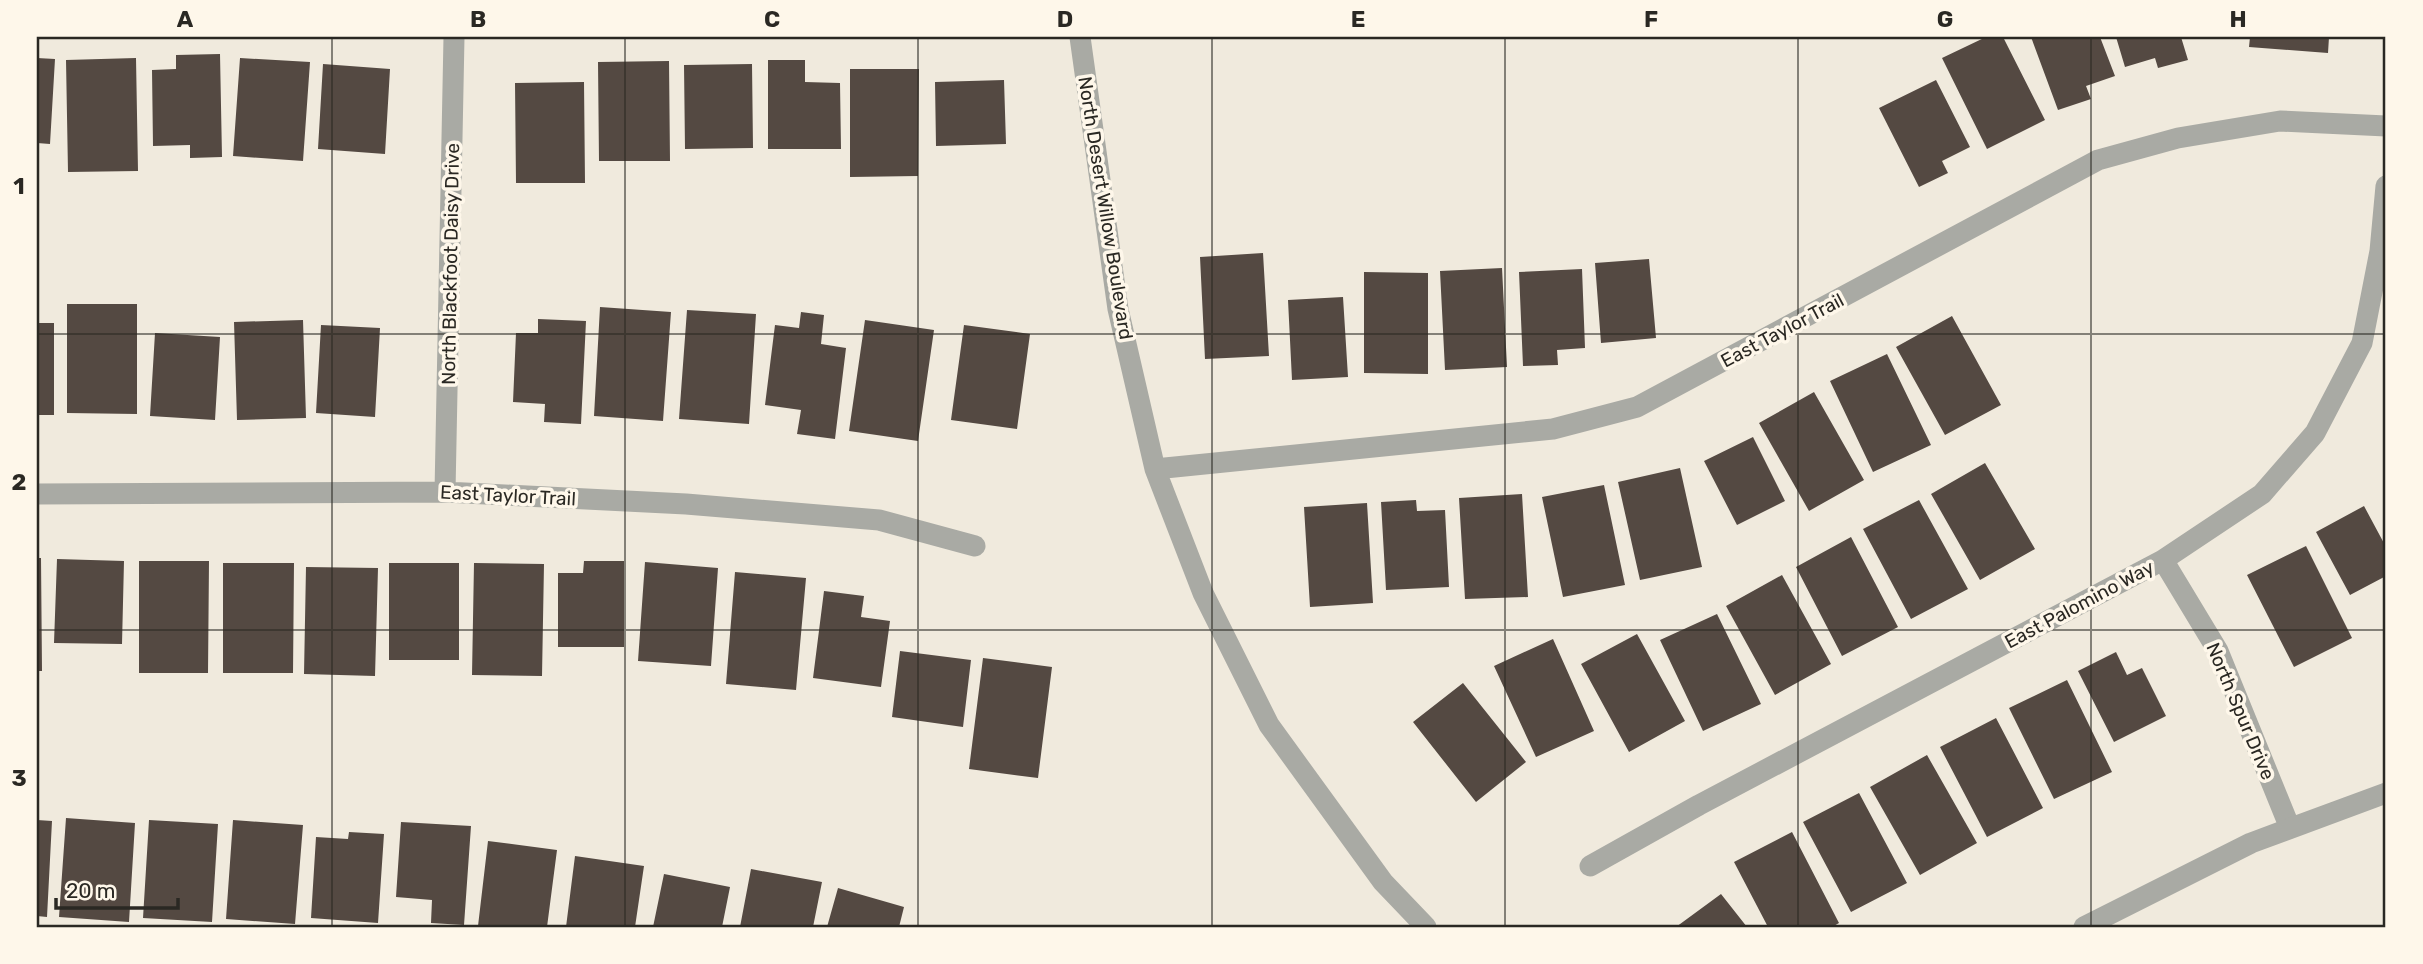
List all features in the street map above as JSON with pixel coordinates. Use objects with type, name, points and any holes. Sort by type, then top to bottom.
[{"type":"street","name":"North Blackfoot Daisy Drive","points":[[445,492],[454,37]]},
{"type":"street","name":"North Desert Willow Boulevard","points":[[1080,37],[1118,309],[1155,469],[1203,593],[1269,725],[1383,882],[1426,927]]},
{"type":"street","name":"East Taylor Trail","points":[[1155,469],[1553,429],[1637,407],[2098,160],[2178,138],[2280,121],[2386,126]]},
{"type":"street","name":"East Palomino Way","points":[[1590,866],[1699,805],[2163,560],[2262,494],[2315,433],[2362,343],[2380,251],[2386,186]]},
{"type":"street","name":"East Taylor Trail","points":[[37,494],[445,492],[686,504],[879,520],[975,546]]},
{"type":"street","name":"North Spur Drive","points":[[2163,560],[2218,651],[2290,828]]},
{"type":"street","points":[[2084,927],[2251,843],[2386,793]]},
{"type":"building","points":[[1986,37],[2003,37],[2045,120],[1987,149],[1942,58]]},
{"type":"building","points":[[2031,37],[2100,37],[2115,76],[2086,86],[2091,99],[2058,110]]},
{"type":"building","points":[[2116,37],[2181,37],[2188,60],[2158,68],[2155,58],[2125,67]]},
{"type":"building","points":[[2250,37],[2329,37],[2328,53],[2249,47]]},
{"type":"building","points":[[220,54],[222,157],[190,158],[190,145],[153,146],[152,70],[176,69],[176,55]]},
{"type":"building","points":[[37,58],[55,59],[50,144],[37,143]]},
{"type":"building","points":[[136,58],[138,171],[68,172],[66,60]]},
{"type":"building","points":[[240,58],[310,62],[303,161],[233,156]]},
{"type":"building","points":[[768,60],[805,60],[805,82],[840,83],[841,149],[768,149]]},
{"type":"building","points":[[669,61],[670,161],[599,161],[598,62]]},
{"type":"building","points":[[323,64],[390,69],[385,154],[318,149]]},
{"type":"building","points":[[752,64],[753,148],[685,149],[684,65]]},
{"type":"building","points":[[850,69],[919,69],[918,176],[850,177]]},
{"type":"building","points":[[1004,80],[1006,144],[936,146],[935,82]]},
{"type":"building","points":[[1936,80],[1970,147],[1942,161],[1948,173],[1919,187],[1879,108]]},
{"type":"building","points":[[584,82],[585,183],[516,183],[515,83]]},
{"type":"building","points":[[1263,253],[1269,356],[1205,359],[1200,257]]},
{"type":"building","points":[[1649,259],[1656,338],[1601,343],[1595,263]]},
{"type":"building","points":[[1502,268],[1507,367],[1445,370],[1440,271]]},
{"type":"building","points":[[1582,269],[1585,348],[1557,350],[1558,365],[1523,366],[1519,272]]},
{"type":"building","points":[[1364,272],[1428,273],[1428,374],[1364,373]]},
{"type":"building","points":[[1343,297],[1348,377],[1292,380],[1288,300]]},
{"type":"building","points":[[67,304],[137,304],[137,414],[67,413]]},
{"type":"building","points":[[600,307],[671,312],[663,421],[594,416]]},
{"type":"building","points":[[687,310],[756,314],[749,424],[679,419]]},
{"type":"building","points":[[801,312],[824,315],[821,344],[846,348],[835,439],[797,434],[801,410],[765,405],[775,325],[799,328]]},
{"type":"building","points":[[1952,316],[2001,405],[1945,435],[1896,347]]},
{"type":"building","points":[[538,319],[586,321],[581,424],[544,422],[545,404],[513,402],[516,333],[538,333]]},
{"type":"building","points":[[303,320],[306,418],[237,420],[234,322]]},
{"type":"building","points":[[865,320],[934,330],[918,441],[849,431]]},
{"type":"building","points":[[37,323],[54,323],[54,415],[37,415]]},
{"type":"building","points":[[321,325],[380,328],[375,417],[316,413]]},
{"type":"building","points":[[964,325],[1030,334],[1017,429],[951,420]]},
{"type":"building","points":[[155,333],[220,337],[215,420],[150,416]]},
{"type":"building","points":[[1887,354],[1931,445],[1873,472],[1830,381]]},
{"type":"building","points":[[1814,392],[1864,480],[1809,511],[1759,423]]},
{"type":"building","points":[[1753,437],[1785,501],[1737,525],[1704,461]]},
{"type":"building","points":[[1985,463],[2035,549],[1980,580],[1931,494]]},
{"type":"building","points":[[1680,468],[1702,567],[1640,580],[1618,482]]},
{"type":"building","points":[[1604,485],[1625,585],[1563,597],[1542,497]]},
{"type":"building","points":[[1522,494],[1528,597],[1465,599],[1459,498]]},
{"type":"building","points":[[1416,500],[1417,511],[1445,510],[1449,587],[1386,590],[1381,502]]},
{"type":"building","points":[[1919,500],[1968,589],[1911,619],[1863,529]]},
{"type":"building","points":[[1367,503],[1373,603],[1310,607],[1304,507]]},
{"type":"building","points":[[2364,506],[2386,547],[2386,576],[2350,595],[2316,532]]},
{"type":"building","points":[[1851,537],[1898,627],[1842,656],[1796,567]]},
{"type":"building","points":[[2306,546],[2352,638],[2294,667],[2247,575]]},
{"type":"building","points":[[37,558],[41,558],[42,671],[37,671]]},
{"type":"building","points":[[57,559],[124,561],[122,644],[54,643]]},
{"type":"building","points":[[139,561],[209,561],[208,673],[139,673]]},
{"type":"building","points":[[584,561],[624,561],[624,647],[558,647],[558,573],[583,573]]},
{"type":"building","points":[[645,562],[718,568],[711,666],[638,661]]},
{"type":"building","points":[[223,563],[294,563],[293,673],[223,673]]},
{"type":"building","points":[[389,563],[459,563],[459,660],[389,660]]},
{"type":"building","points":[[474,563],[544,564],[542,676],[472,675]]},
{"type":"building","points":[[306,567],[378,568],[375,676],[304,674]]},
{"type":"building","points":[[735,572],[806,578],[796,690],[726,684]]},
{"type":"building","points":[[1782,575],[1831,664],[1775,695],[1726,606]]},
{"type":"building","points":[[824,591],[864,596],[861,617],[890,621],[881,687],[813,678]]},
{"type":"building","points":[[1717,614],[1761,704],[1703,731],[1660,640]]},
{"type":"building","points":[[1637,634],[1685,721],[1629,752],[1581,664]]},
{"type":"building","points":[[1553,639],[1594,731],[1536,757],[1494,666]]},
{"type":"building","points":[[900,651],[971,660],[963,727],[892,717]]},
{"type":"building","points":[[2116,652],[2127,675],[2142,668],[2166,716],[2114,742],[2078,671]]},
{"type":"building","points":[[983,658],[1052,667],[1038,778],[969,769]]},
{"type":"building","points":[[2067,680],[2112,772],[2054,799],[2009,708]]},
{"type":"building","points":[[1463,683],[1526,762],[1476,802],[1413,722]]},
{"type":"building","points":[[1996,718],[2043,808],[1987,837],[1940,747]]},
{"type":"building","points":[[1927,755],[1977,843],[1920,875],[1870,787]]},
{"type":"building","points":[[1859,793],[1907,883],[1851,912],[1803,822]]},
{"type":"building","points":[[66,818],[135,823],[129,922],[59,917]]},
{"type":"building","points":[[37,820],[52,821],[47,917],[37,916]]},
{"type":"building","points":[[149,820],[218,824],[212,922],[143,918]]},
{"type":"building","points":[[233,820],[303,825],[295,924],[226,919]]},
{"type":"building","points":[[401,822],[471,826],[464,925],[431,923],[432,900],[396,897]]},
{"type":"building","points":[[349,832],[384,834],[378,923],[311,918],[316,837],[348,839]]},
{"type":"building","points":[[1792,832],[1839,923],[1832,927],[1768,927],[1734,862]]},
{"type":"building","points":[[488,841],[557,850],[547,927],[478,926]]},
{"type":"building","points":[[575,856],[644,866],[635,927],[566,927]]},
{"type":"building","points":[[751,869],[822,882],[813,927],[740,927]]},
{"type":"building","points":[[664,874],[730,887],[722,927],[653,927]]},
{"type":"building","points":[[838,888],[904,907],[899,927],[827,927]]},
{"type":"building","points":[[1721,894],[1747,927],[1676,927]]}]
